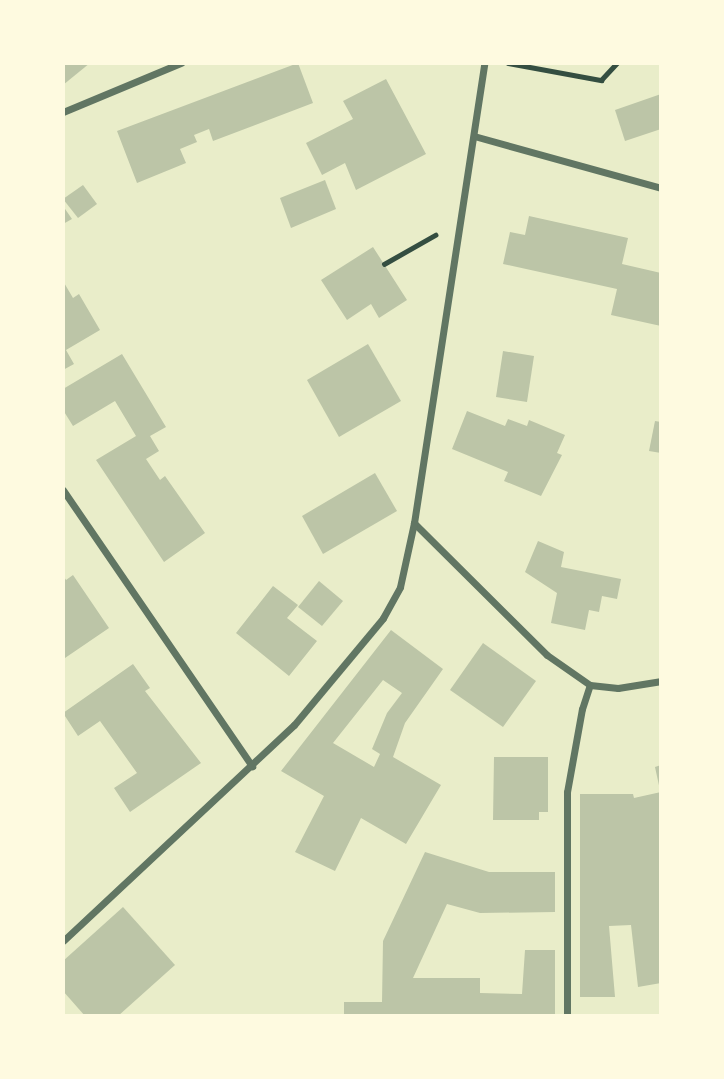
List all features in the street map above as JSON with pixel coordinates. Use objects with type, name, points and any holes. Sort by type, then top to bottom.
[{"type":"street","points":[[63,112],[181,63]]},
{"type":"street","points":[[63,941],[252,766],[309,709],[383,618],[406,572],[484,63]]},
{"type":"street","points":[[474,136],[661,188]]},
{"type":"street","points":[[63,490],[252,766]]},
{"type":"street","points":[[414,523],[547,655],[590,685],[618,688],[661,681]]},
{"type":"street","points":[[567,1016],[567,792],[575,736],[590,685]]},
{"type":"path","points":[[509,63],[601,80],[617,63]]},
{"type":"path","points":[[384,264],[461,221]]},
{"type":"building","points":[[63,63],[90,63],[63,85]]},
{"type":"building","points":[[298,63],[313,103],[213,141],[209,129],[194,135],[197,142],[180,149],[186,163],[137,183],[117,131]]},
{"type":"building","points":[[386,79],[426,154],[356,190],[345,163],[322,175],[306,143],[353,119],[343,101]]},
{"type":"building","points":[[661,94],[661,129],[625,141],[615,110]]},
{"type":"building","points":[[325,180],[336,209],[291,228],[280,198]]},
{"type":"building","points":[[83,185],[97,204],[78,218],[63,199]]},
{"type":"building","points":[[63,206],[72,219],[63,224]]},
{"type":"building","points":[[529,216],[628,238],[622,264],[661,273],[661,326],[611,315],[617,289],[503,264],[510,232],[525,235]]},
{"type":"building","points":[[373,247],[407,300],[379,318],[371,304],[347,320],[321,280]]},
{"type":"building","points":[[63,281],[73,298],[79,294],[100,330],[66,350],[74,364],[63,370]]},
{"type":"building","points":[[368,344],[401,401],[339,437],[307,380]]},
{"type":"building","points":[[503,351],[534,356],[527,402],[496,397]]},
{"type":"building","points":[[122,354],[166,427],[150,436],[159,451],[146,459],[160,480],[165,476],[205,533],[164,562],[96,460],[136,436],[115,401],[73,426],[63,410],[63,389]]},
{"type":"building","points":[[467,411],[505,426],[508,419],[527,426],[529,420],[565,435],[557,453],[562,455],[541,496],[504,481],[508,472],[452,449]]},
{"type":"building","points":[[655,421],[661,422],[661,453],[649,451]]},
{"type":"building","points":[[375,473],[397,511],[323,554],[302,516]]},
{"type":"building","points":[[538,541],[564,552],[561,567],[621,579],[617,599],[602,596],[599,612],[589,610],[585,630],[551,623],[557,593],[525,572]]},
{"type":"building","points":[[63,575],[66,580],[73,575],[109,628],[65,658]]},
{"type":"building","points":[[319,581],[343,601],[322,626],[298,607]]},
{"type":"building","points":[[273,586],[298,605],[287,618],[317,641],[289,676],[236,633]]},
{"type":"building","points":[[391,630],[443,669],[405,723],[393,757],[441,785],[406,844],[361,818],[335,871],[295,852],[324,796],[281,771]],"holes":[[[383,680],[402,693],[387,713],[372,749],[380,754],[374,767],[333,743]]]},
{"type":"building","points":[[483,643],[536,681],[503,727],[450,690]]},
{"type":"building","points":[[133,664],[150,688],[145,691],[201,763],[130,812],[114,788],[137,773],[100,721],[78,736],[63,713]]},
{"type":"building","points":[[494,757],[548,757],[548,812],[539,812],[539,820],[493,820]]},
{"type":"building","points":[[661,765],[661,790],[660,790],[655,767]]},
{"type":"building","points":[[661,792],[661,983],[638,987],[631,925],[609,926],[615,997],[580,997],[580,794],[633,794],[634,798]]},
{"type":"building","points":[[425,852],[489,872],[555,872],[555,912],[480,913],[447,904],[413,978],[480,978],[480,993],[522,994],[525,950],[555,950],[555,1016],[344,1016],[344,1002],[382,1002],[383,941]]},
{"type":"building","points":[[123,907],[175,965],[118,1016],[85,1016],[63,991],[63,961]]}]
